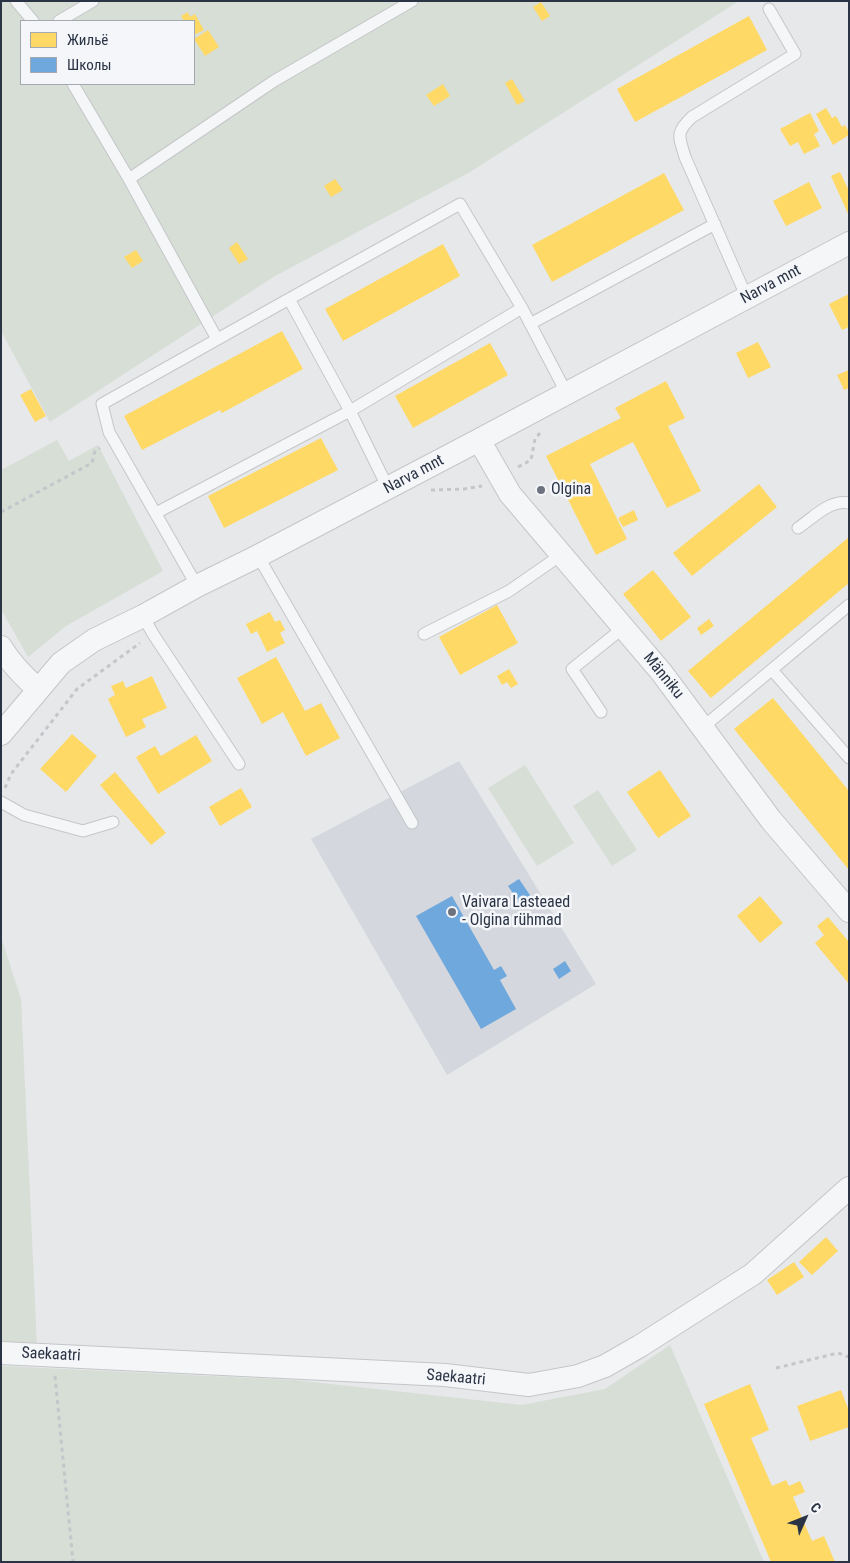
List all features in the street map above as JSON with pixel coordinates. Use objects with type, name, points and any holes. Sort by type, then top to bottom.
[{"type":"street","name":"Narva mnt","points":[[1,734],[61,663],[94,640],[148,625],[197,586],[480,440],[849,243]]},
{"type":"street","name":"Männiku","points":[[480,440],[510,494],[662,673],[771,820],[849,911]]},
{"type":"street","points":[[1,647],[13,664],[38,689]]},
{"type":"street","name":"Saekaatri","points":[[1,1353],[446,1376],[529,1385],[578,1376],[605,1366],[640,1346],[752,1274],[849,1188]]},
{"type":"lane","points":[[16,1],[32,20]]},
{"type":"lane","points":[[61,20],[93,1]]},
{"type":"lane","points":[[130,179],[274,81],[412,1]]},
{"type":"lane","points":[[747,298],[685,157],[679,136],[682,126],[692,117],[794,54],[770,9]]},
{"type":"lane","points":[[74,85],[130,179],[217,339]]},
{"type":"lane","points":[[197,586],[109,432],[102,404],[460,204],[522,308],[567,394]]},
{"type":"lane","points":[[530,324],[714,224]]},
{"type":"lane","points":[[289,298],[350,411],[388,488]]},
{"type":"lane","points":[[156,513],[350,411],[522,308]]},
{"type":"lane","points":[[798,528],[830,505],[842,502],[849,503]]},
{"type":"lane","points":[[424,634],[509,590],[561,555]]},
{"type":"lane","points":[[258,556],[412,823]]},
{"type":"lane","points":[[702,728],[849,605]]},
{"type":"lane","points":[[148,625],[239,764]]},
{"type":"lane","points":[[601,712],[572,669],[623,628]]},
{"type":"lane","points":[[772,670],[849,758]]},
{"type":"lane","points":[[1,802],[24,815],[83,831],[113,822]]},
{"type":"path","points":[[427,490],[464,489],[486,485],[531,460],[535,439],[543,429]]},
{"type":"path","points":[[1,512],[92,463],[95,451],[113,439]]},
{"type":"path","points":[[1,795],[11,774],[77,689],[148,625]]},
{"type":"path","points":[[776,1368],[838,1353],[849,1357]]},
{"type":"path","points":[[53,1355],[73,1562]]},
{"type":"shaded area","points":[[1,1],[739,1],[470,172],[275,276],[50,422],[1,331]]},
{"type":"shaded area","points":[[57,440],[69,461],[98,445],[163,571],[66,626],[28,657],[1,609],[1,470]]},
{"type":"shaded area","name":"Vaivara Lasteaed - Olgina rühmad","points":[[459,761],[596,984],[447,1075],[311,839]]},
{"type":"shaded area","points":[[525,765],[574,843],[537,866],[488,788]]},
{"type":"shaded area","points":[[598,790],[637,850],[612,866],[573,806]]},
{"type":"shaded area","points":[[1,937],[21,999],[37,1347],[1,1345]]},
{"type":"shaded area","points":[[670,1345],[764,1562],[1,1562],[1,1366],[294,1380],[522,1405],[605,1389]]},
{"type":"building: Жильё","points":[[541,2],[550,16],[542,21],[533,7]]},
{"type":"building: Жильё","points":[[188,12],[190,17],[195,14],[204,30],[195,34],[195,20],[183,20],[181,16]]},
{"type":"building: Жильё","points":[[749,16],[767,50],[635,122],[617,89]]},
{"type":"building: Жильё","points":[[208,30],[219,47],[205,56],[195,38]]},
{"type":"building: Жильё","points":[[512,79],[525,101],[517,105],[505,83]]},
{"type":"building: Жильё","points":[[443,84],[450,96],[434,106],[426,95]]},
{"type":"building: Жильё","points":[[826,108],[832,118],[836,116],[842,127],[845,125],[849,132],[849,135],[833,145],[816,114]]},
{"type":"building: Жильё","points":[[810,113],[819,131],[814,134],[820,146],[804,154],[798,142],[790,146],[780,129]]},
{"type":"building: Жильё","points":[[840,172],[849,191],[849,216],[831,176]]},
{"type":"building: Жильё","points":[[664,173],[684,210],[552,282],[532,245]]},
{"type":"building: Жильё","points":[[335,179],[343,190],[331,197],[324,186]]},
{"type":"building: Жильё","points":[[809,182],[822,208],[786,226],[773,201]]},
{"type":"building: Жильё","points":[[237,242],[248,259],[239,264],[229,248]]},
{"type":"building: Жильё","points":[[443,244],[460,276],[343,341],[325,309]]},
{"type":"building: Жильё","points":[[136,250],[143,261],[132,268],[124,257]]},
{"type":"building: Жильё","points":[[849,294],[849,327],[842,330],[829,304]]},
{"type":"building: Жильё","points":[[282,331],[303,369],[222,413],[220,410],[142,450],[124,416]]},
{"type":"building: Жильё","points":[[758,342],[771,367],[748,378],[736,353]]},
{"type":"building: Жильё","points":[[490,343],[508,375],[413,428],[395,396]]},
{"type":"building: Жильё","points":[[849,370],[849,388],[844,390],[837,375]]},
{"type":"building: Жильё","points":[[666,381],[685,418],[668,426],[701,491],[667,508],[633,442],[590,464],[627,539],[596,555],[546,456],[621,418],[615,408]]},
{"type":"building: Жильё","points":[[31,389],[46,416],[35,422],[20,395]]},
{"type":"building: Жильё","points":[[321,438],[338,470],[224,528],[208,496]]},
{"type":"building: Жильё","points":[[759,484],[777,507],[692,576],[673,553]]},
{"type":"building: Жильё","points":[[634,510],[638,520],[623,527],[618,518]]},
{"type":"building: Жильё","points":[[849,537],[849,583],[711,698],[688,671]]},
{"type":"building: Жильё","points":[[653,570],[691,617],[661,641],[623,594]]},
{"type":"building: Жильё","points":[[497,605],[518,643],[460,675],[439,637]]},
{"type":"building: Жильё","points":[[270,612],[275,622],[280,620],[285,630],[280,633],[285,643],[267,652],[257,631],[251,634],[246,624]]},
{"type":"building: Жильё","points":[[709,619],[714,626],[701,635],[697,628]]},
{"type":"building: Жильё","points":[[276,657],[305,711],[321,703],[340,738],[306,756],[283,712],[262,724],[237,678]]},
{"type":"building: Жильё","points":[[509,669],[518,684],[511,688],[507,682],[502,685],[497,676]]},
{"type":"building: Жильё","points":[[152,676],[167,708],[142,719],[146,727],[126,737],[108,699],[115,695],[111,686],[123,681],[126,688]]},
{"type":"building: Жильё","points":[[773,698],[849,791],[849,870],[734,729]]},
{"type":"building: Жильё","points":[[72,734],[97,756],[66,792],[40,769]]},
{"type":"building: Жильё","points":[[196,735],[212,761],[158,794],[136,757],[155,746],[161,756]]},
{"type":"building: Жильё","points":[[660,770],[691,816],[658,838],[627,792]]},
{"type":"building: Жильё","points":[[115,772],[166,833],[151,845],[100,785]]},
{"type":"building: Жильё","points":[[241,788],[252,807],[220,826],[209,807]]},
{"type":"building: Жильё","points":[[760,896],[783,923],[760,943],[737,916]]},
{"type":"building: Жильё","points":[[828,917],[849,942],[849,984],[815,943],[824,935],[817,926]]},
{"type":"building: Жильё","points":[[826,1237],[838,1251],[812,1275],[799,1262]]},
{"type":"building: Жильё","points":[[794,1262],[804,1277],[777,1295],[767,1280]]},
{"type":"building: Жильё","points":[[750,1384],[769,1430],[751,1438],[772,1486],[786,1480],[789,1486],[800,1481],[805,1492],[793,1497],[812,1541],[824,1536],[835,1562],[771,1562],[704,1404]]},
{"type":"building: Жильё","points":[[841,1390],[849,1411],[849,1427],[810,1441],[797,1406]]},
{"type":"building: Школы","points":[[519,879],[534,901],[523,908],[508,886]]},
{"type":"building: Школы","points":[[452,896],[494,970],[501,966],[507,976],[500,980],[516,1009],[481,1029],[416,916]]},
{"type":"building: Школы","points":[[565,961],[571,971],[559,979],[553,969]]},
{"type":"place","name":"Olgina","points":[[541,490]]},
{"type":"place","name":"Vaivara Lasteaed - Olgina rühmad","points":[[452,912]]}]
